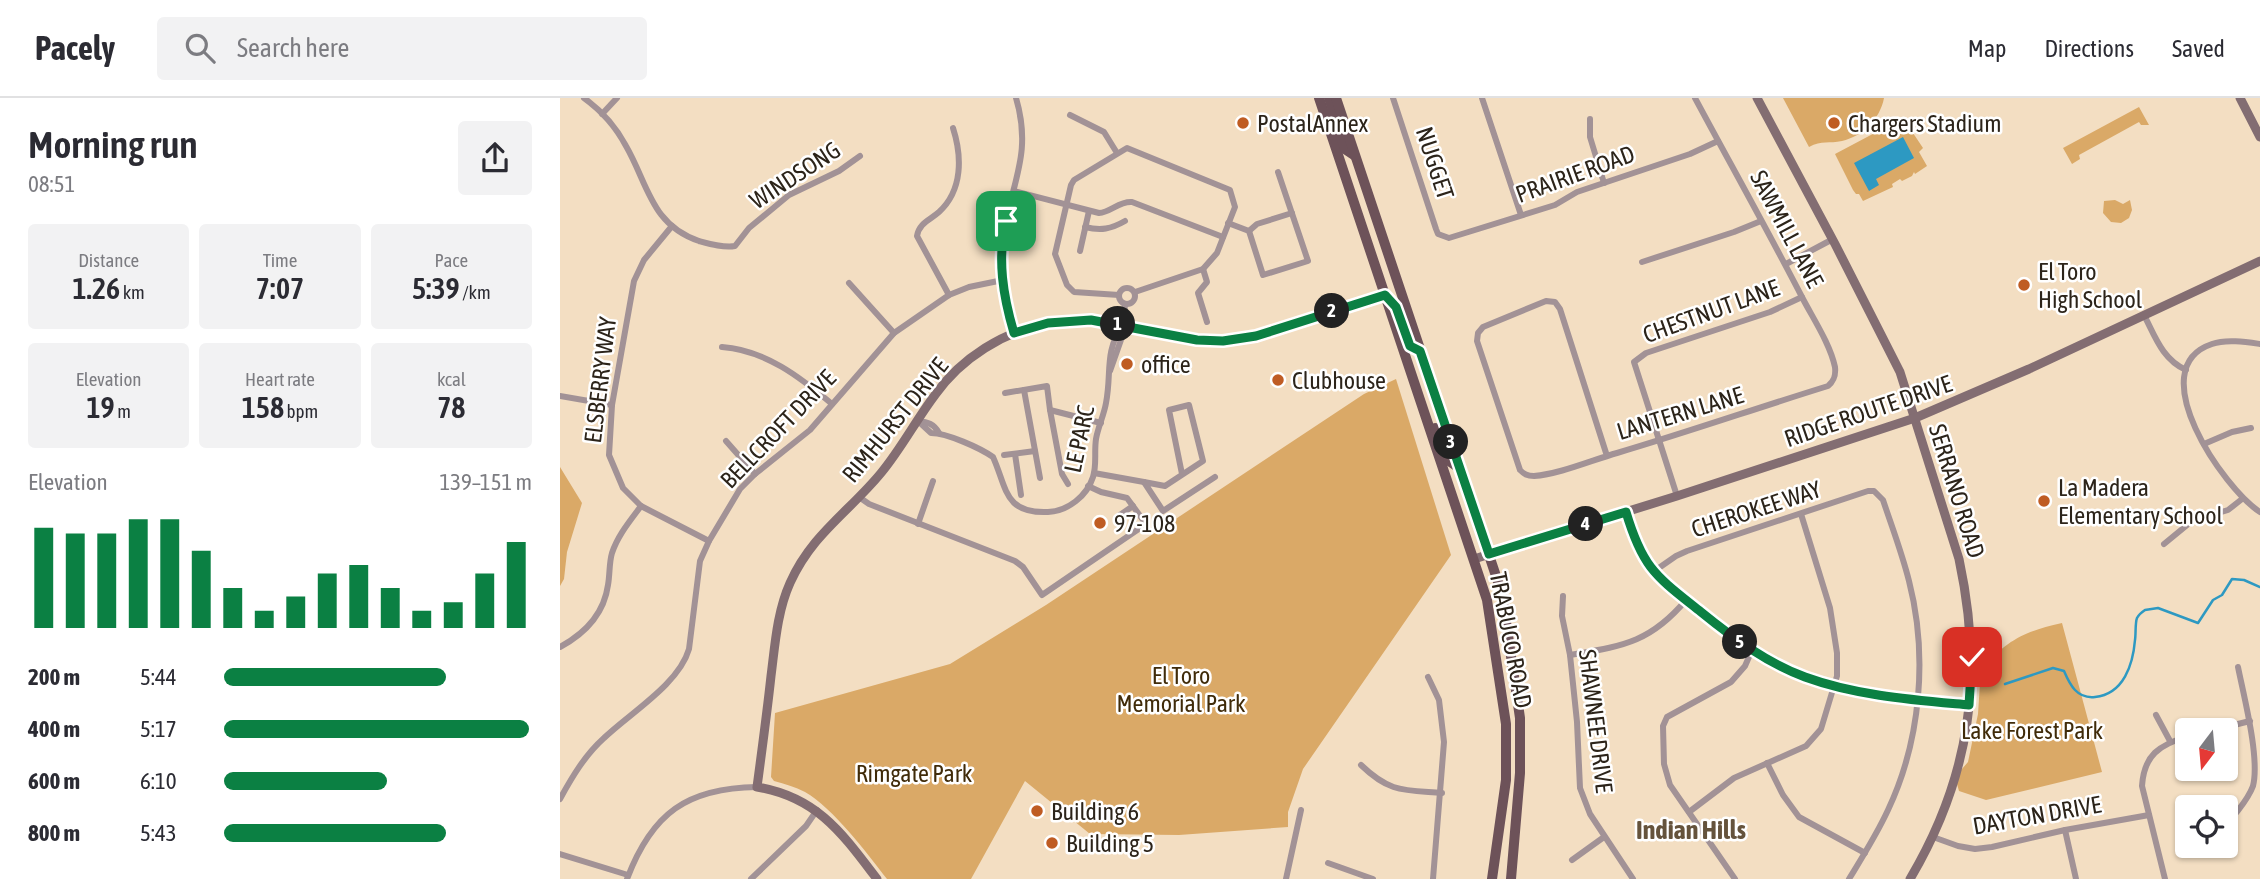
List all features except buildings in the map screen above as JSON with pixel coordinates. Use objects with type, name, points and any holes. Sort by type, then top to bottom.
[{"type":"main road","name":"TRABUCO ROAD","points":[[1320,98],[1487,600],[1506,724],[1506,780],[1492,879]]},
{"type":"main road","points":[[1329,98],[1345,149],[1355,155]]},
{"type":"main road","name":"TRABUCO ROAD","points":[[1336,98],[1502,594],[1520,718],[1520,773],[1511,879]]},
{"type":"main road","points":[[1385,247],[1383,256],[1388,284],[1385,295],[1396,307],[1410,346],[1420,351]]},
{"type":"main road","points":[[1427,421],[1437,431],[1449,461],[1459,468]]},
{"type":"street","name":"WINDSONG","points":[[584,98],[603,114],[628,148],[652,204],[672,226],[692,239],[706,243],[736,246],[749,228],[789,195],[839,171],[860,156]]},
{"type":"street","points":[[603,114],[617,98]]},
{"type":"street","points":[[1014,333],[1003,280],[1004,232],[1023,145],[1016,98]]},
{"type":"street","name":"NUGGET","points":[[1393,98],[1436,229],[1443,237]]},
{"type":"street","points":[[1482,98],[1521,215]]},
{"type":"street","name":"SAWMILL LANE","points":[[1695,98],[1786,264],[1835,366],[1833,381]]},
{"type":"street","name":"SERRANO ROAD","points":[[1757,98],[1833,239],[1900,372],[1965,584],[1972,643],[1969,705],[1959,765],[1933,837],[1910,879]]},
{"type":"street","points":[[2240,98],[2260,136]]},
{"type":"street","points":[[1070,115],[1104,132],[1117,153]]},
{"type":"street","points":[[1590,119],[1590,137],[1604,183]]},
{"type":"street","points":[[949,295],[917,236],[920,227],[944,206],[957,180],[960,156],[953,128]]},
{"type":"street","name":"PRAIRIE ROAD","points":[[1443,237],[1455,237],[1555,205],[1577,192],[1690,154],[1718,141]]},
{"type":"street","points":[[1119,295],[1078,294],[1067,285],[1055,251],[1074,180],[1117,153],[1131,149],[1230,190],[1235,207],[1213,260],[1203,269],[1135,292]]},
{"type":"street","points":[[1249,231],[1263,275],[1308,261],[1278,172]]},
{"type":"street","points":[[1014,191],[1102,213],[1129,202],[1223,237]]},
{"type":"street","points":[[1080,251],[1089,211]]},
{"type":"street","points":[[1249,231],[1257,224],[1292,213]]},
{"type":"street","points":[[1085,227],[1096,230],[1112,228],[1125,221]]},
{"type":"street","points":[[1642,262],[1761,221]]},
{"type":"street","points":[[1228,223],[1249,231]]},
{"type":"street","name":"ELSBERRY WAY","points":[[672,226],[644,260],[634,281],[612,405],[609,455],[622,488],[641,506],[709,541]]},
{"type":"street","points":[[1786,264],[1833,239]]},
{"type":"street","name":"RIDGE ROUTE DRIVE","points":[[1474,559],[1915,418],[1982,390],[2260,261]]},
{"type":"street","points":[[1203,269],[1207,282],[1198,293],[1207,322]]},
{"type":"street","name":"BELLCROFT DRIVE","points":[[560,799],[585,758],[669,682],[686,658],[700,561],[740,489],[810,430],[894,334],[949,295],[969,286],[1003,280]]},
{"type":"street","points":[[849,284],[894,334]]},
{"type":"street","points":[[1128,287],[1135,292],[1133,302],[1125,304],[1120,301],[1121,290],[1128,287]]},
{"type":"street","name":"RIMHURST DRIVE","points":[[757,787],[775,642],[785,597],[809,550],[829,525],[881,473],[936,393],[962,365],[997,340],[1030,327],[1069,320],[1091,320],[1197,340],[1223,341],[1256,336],[1385,295]]},
{"type":"street","name":"CHESTNUT LANE","points":[[1658,441],[1634,362],[1646,353],[1770,312],[1802,297]]},
{"type":"street","name":"LANTERN LANE","points":[[1607,456],[1560,309],[1555,302],[1545,301],[1483,327],[1478,333],[1477,341],[1520,470],[1526,475],[1535,476],[1607,456],[1658,441],[1828,386],[1833,381]]},
{"type":"street","name":"LE PARC","points":[[918,421],[927,422],[936,427],[939,433],[976,447],[993,457],[1004,490],[1016,504],[1026,509],[1045,512],[1062,510],[1076,500],[1088,486],[1094,473],[1097,436],[1108,395],[1110,371],[1125,304]]},
{"type":"street","points":[[2144,315],[2167,357],[2186,370]]},
{"type":"street","points":[[2260,344],[2213,343],[2196,354],[2186,370],[2183,387],[2204,444],[2221,474],[2242,499],[2260,512]]},
{"type":"street","points":[[722,347],[741,348],[780,366],[806,382],[832,404]]},
{"type":"street","points":[[1005,393],[1047,386],[1062,474],[1068,484]]},
{"type":"street","points":[[1024,390],[1040,478]]},
{"type":"street","points":[[560,396],[612,405]]},
{"type":"street","points":[[1094,473],[1165,486],[1203,461],[1189,405],[1169,410],[1182,474]]},
{"type":"street","points":[[1050,410],[1101,423]]},
{"type":"street","points":[[2204,444],[2232,432],[2251,428]]},
{"type":"street","points":[[726,441],[755,474]]},
{"type":"street","points":[[1658,441],[1677,496]]},
{"type":"street","points":[[1004,455],[1035,451]]},
{"type":"street","points":[[1015,454],[1021,495]]},
{"type":"street","points":[[1143,482],[1163,511],[1215,477]]},
{"type":"street","points":[[918,524],[933,481]]},
{"type":"street","points":[[859,496],[869,504],[1015,561],[1023,567],[1042,595],[1146,524],[1127,498],[1088,486]]},
{"type":"street","name":"CHEROKEE WAY","points":[[1653,572],[1688,551],[1874,491],[1883,500],[1913,597],[1920,657],[1918,700]]},
{"type":"street","points":[[2164,544],[2192,522],[2228,510],[2242,499]]},
{"type":"street","points":[[560,648],[589,627],[600,610],[607,590],[613,551],[621,534],[641,506]]},
{"type":"street","points":[[1117,517],[1133,506]]},
{"type":"street","points":[[1626,512],[1634,541],[1653,572],[1752,650],[1804,677],[1835,686],[1918,700],[1969,705]]},
{"type":"street","points":[[1689,812],[1734,778],[1796,752],[1821,729],[1835,686],[1838,657],[1834,627],[1801,514]]},
{"type":"street","name":"SHAWNEE DRIVE","points":[[1563,596],[1562,616],[1570,655],[1577,722],[1580,788],[1590,814],[1633,879]]},
{"type":"street","points":[[1570,655],[1614,648],[1638,640],[1658,629],[1686,600]]},
{"type":"street","points":[[1735,879],[1670,785],[1664,764],[1664,721],[1731,682],[1745,666],[1752,650]]},
{"type":"street","points":[[2238,667],[2256,757],[2255,783],[2238,810]]},
{"type":"street","points":[[1427,677],[1439,700],[1444,741],[1442,793],[1433,879]]},
{"type":"street","points":[[1849,879],[1889,808],[1909,750],[1918,700]]},
{"type":"street","points":[[2156,715],[2171,741]]},
{"type":"street","points":[[2238,725],[2250,722]]},
{"type":"street","points":[[2165,879],[2142,786],[2146,765],[2152,754],[2175,740]]},
{"type":"street","points":[[1767,763],[1783,795],[1799,817],[1865,853]]},
{"type":"street","points":[[1361,765],[1375,779],[1392,788],[1442,793]]},
{"type":"street","points":[[560,854],[628,877],[646,837],[680,806],[706,792],[757,787],[788,794],[817,810],[877,879]]},
{"type":"street","points":[[751,879],[806,826],[817,810]]},
{"type":"street","points":[[1286,879],[1301,810]]},
{"type":"street","name":"DAYTON DRIVE","points":[[1933,837],[1975,849],[2149,815]]},
{"type":"street","points":[[2064,830],[2076,879]]},
{"type":"street","points":[[1572,860],[1604,837]]},
{"type":"street","points":[[1328,863],[1373,879]]},
{"type":"green space","name":"Chargers Stadium","points":[[1783,98],[1884,98],[1874,120],[1857,135],[1842,141],[1809,147]]},
{"type":"green space","points":[[2139,107],[2149,125],[2141,125],[2139,122],[2079,155],[2080,159],[2072,164],[2063,148]]},
{"type":"green space","points":[[1903,118],[1923,148],[1919,152],[1927,166],[1902,181],[1900,179],[1892,184],[1893,187],[1863,201],[1853,190],[1835,154]]},
{"type":"green space","points":[[2115,200],[2123,204],[2130,200],[2132,210],[2129,218],[2121,223],[2111,222],[2103,213],[2104,201]]},
{"type":"green space","name":"El Toro Memorial Park","points":[[1396,379],[1451,555],[1303,769],[1288,812],[1288,827],[1179,835],[1090,834],[1025,781],[971,879],[887,879],[849,832],[816,799],[805,792],[774,781],[771,777],[775,713],[950,664],[1046,605],[1364,394]]},
{"type":"green space","points":[[560,467],[582,503],[560,586]]},
{"type":"green space","name":"Lake Forest Park","points":[[2062,623],[2102,772],[1986,800],[1959,791],[1955,777],[1968,762],[1978,714],[1981,668],[2018,638]]},
{"type":"water","points":[[1903,137],[1914,158],[1876,179],[1879,185],[1869,191],[1854,163]]},
{"type":"waterway","points":[[2005,684],[2053,668],[2064,671],[2072,686],[2083,696],[2105,695],[2120,684],[2129,668],[2134,649],[2136,620],[2145,610],[2158,608],[2198,623],[2213,600],[2222,595],[2232,579],[2244,580],[2260,587]]},
{"type":"place","name":"PostalAnnex","points":[[1243,123]]},
{"type":"place","name":"Chargers Stadium","points":[[1834,123]]},
{"type":"place","name":"El Toro High School","points":[[2024,285]]},
{"type":"place","name":"office","points":[[1127,364]]},
{"type":"place","name":"Clubhouse","points":[[1278,380]]},
{"type":"place","name":"La Madera Elementary School","points":[[2044,501]]},
{"type":"place","name":"97-108","points":[[1100,523]]},
{"type":"place","name":"Building 6","points":[[1037,811]]},
{"type":"place","name":"Building 5","points":[[1052,843]]},
{"type":"district","name":"Indian Hills","points":[[1691,830]]},
{"type":"route","points":[[1006,221],[1002,273],[1014,333],[1048,323],[1091,320],[1197,340],[1223,341],[1256,336],[1385,295],[1396,307],[1410,346],[1420,351],[1489,554],[1626,512],[1634,541],[1657,577],[1752,650],[1804,677],[1855,691],[1969,705],[1972,657]]},
{"type":"park label","name":"Rimgate Park","points":[[914,773]]}]
